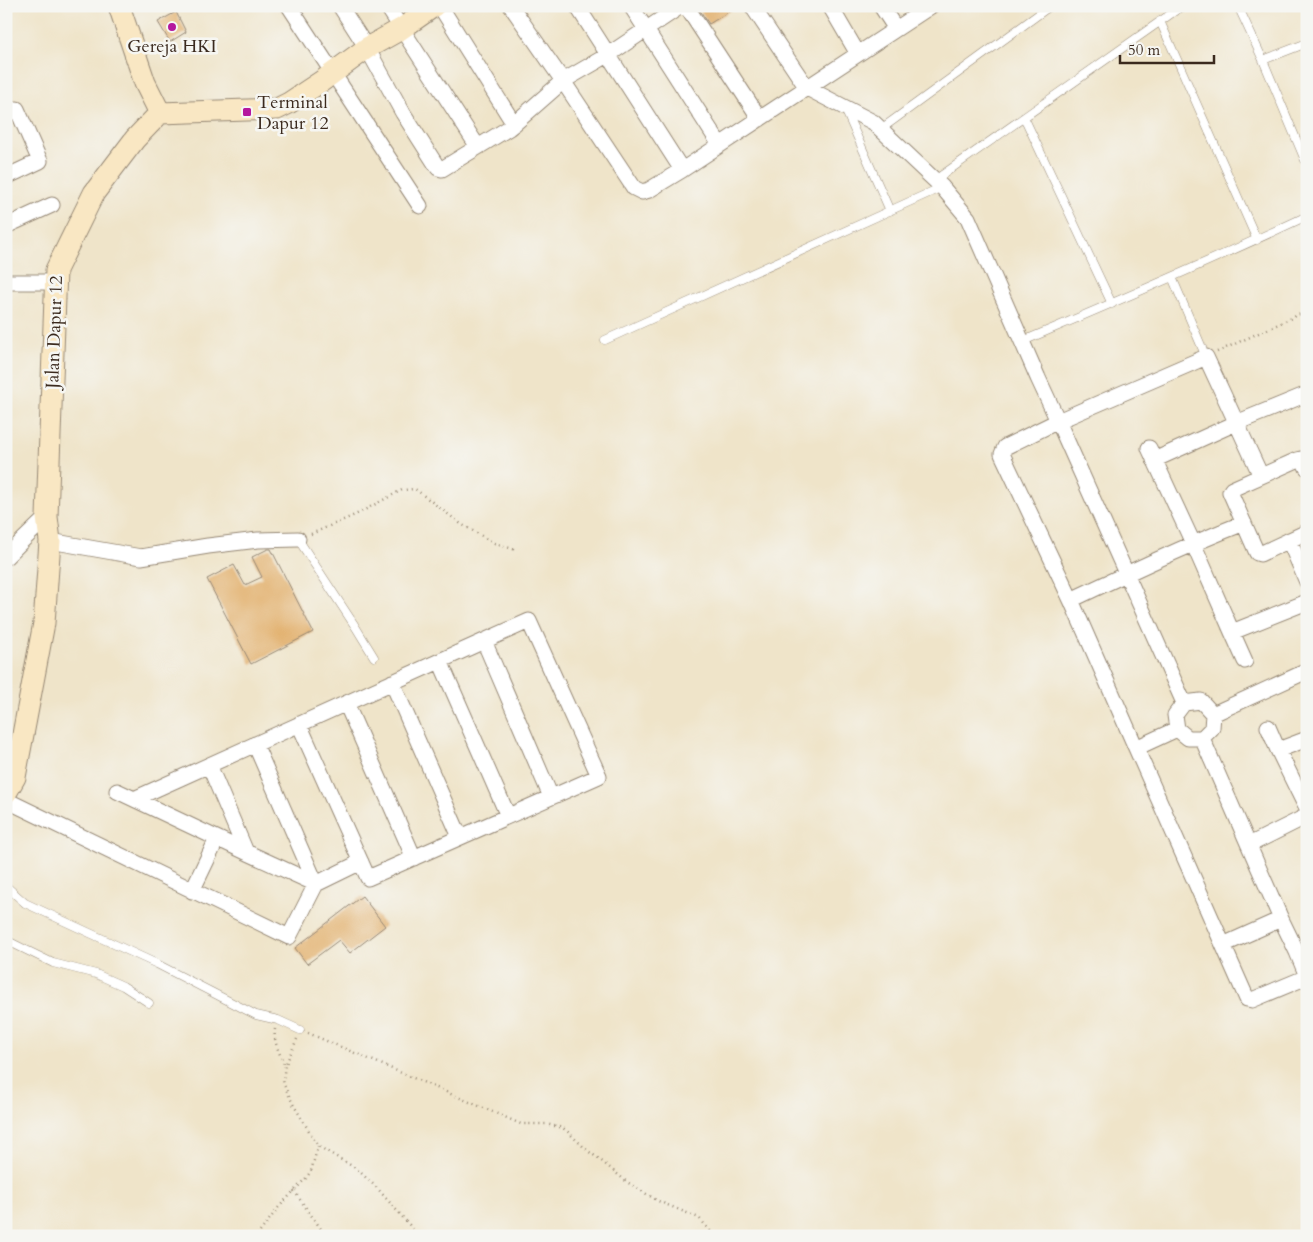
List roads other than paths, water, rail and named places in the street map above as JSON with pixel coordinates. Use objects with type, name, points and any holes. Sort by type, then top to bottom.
[{"type":"street","points":[[119,6],[145,83],[160,114],[277,109],[290,103],[367,48],[434,6]]},
{"type":"street","points":[[289,6],[420,206]]},
{"type":"street","points":[[340,6],[367,48],[403,113],[438,168],[442,169],[509,128],[563,81],[681,6]]},
{"type":"street","points":[[387,6],[478,148]]},
{"type":"street","points":[[440,6],[514,124]]},
{"type":"street","points":[[511,6],[634,188],[642,192],[649,190],[682,170],[930,6]]},
{"type":"street","points":[[577,6],[682,170]]},
{"type":"street","points":[[631,6],[720,145]]},
{"type":"street","points":[[686,6],[760,119]]},
{"type":"street","points":[[752,6],[807,88],[873,122],[939,183],[968,218],[1184,703]]},
{"type":"street","points":[[830,6],[858,54]]},
{"type":"street","points":[[881,6],[896,29]]},
{"type":"street","points":[[6,114],[17,109],[40,161],[6,176]]},
{"type":"street","name":"Jalan Dapur 12","points":[[6,793],[15,777],[44,623],[50,541],[47,517],[56,270],[94,194],[135,139],[160,114]]},
{"type":"street","points":[[6,226],[52,205]]},
{"type":"street","points":[[6,282],[55,282]]},
{"type":"street","points":[[1202,738],[1307,977],[1252,1000],[1247,998],[1071,600],[1002,454],[1005,447],[1058,421],[1206,357],[1261,476]]},
{"type":"street","points":[[1245,661],[1194,543],[1151,454],[1236,423],[1307,394]]},
{"type":"street","points":[[1307,468],[1301,459],[1230,492],[1257,553],[1260,554],[1307,532]]},
{"type":"street","points":[[6,557],[47,517]]},
{"type":"street","points":[[1071,600],[1126,573],[1244,523]]},
{"type":"street","points":[[50,541],[141,557],[258,540],[298,539]]},
{"type":"street","points":[[1289,540],[1307,582]]},
{"type":"street","points":[[1232,632],[1307,602]]},
{"type":"street","points":[[134,799],[299,724],[346,704],[392,682],[529,621],[599,776],[368,878],[299,724]]},
{"type":"street","points":[[484,641],[550,797]]},
{"type":"street","points":[[440,661],[508,816]]},
{"type":"street","points":[[1213,714],[1307,671]]},
{"type":"street","points":[[392,682],[460,837]]},
{"type":"street","points":[[1201,701],[1213,714],[1212,728],[1202,738],[1188,738],[1177,729],[1176,715],[1184,703],[1201,701]]},
{"type":"street","points":[[346,704],[414,858]]},
{"type":"street","points":[[1249,845],[1306,808],[1268,727]]},
{"type":"street","points":[[1136,748],[1177,729]]},
{"type":"street","points":[[1278,750],[1307,739]]},
{"type":"street","points":[[255,744],[316,884]]},
{"type":"street","points":[[209,765],[246,852]]},
{"type":"street","points":[[117,791],[316,884]]},
{"type":"street","points":[[6,800],[289,937],[316,884],[361,862]]},
{"type":"street","points":[[192,891],[217,839]]},
{"type":"street","points":[[1223,945],[1281,919]]},
{"type":"lane","points":[[881,129],[1050,6]]},
{"type":"lane","points":[[605,340],[890,211],[939,183],[1024,117],[1182,6]]},
{"type":"lane","points":[[1238,6],[1307,165]]},
{"type":"lane","points":[[1160,22],[1257,240]]},
{"type":"lane","points":[[1263,60],[1307,43]]},
{"type":"lane","points":[[844,107],[890,211]]},
{"type":"lane","points":[[1024,117],[1112,304]]},
{"type":"lane","points":[[1022,341],[1112,304],[1307,216]]},
{"type":"lane","points":[[1172,277],[1206,357]]},
{"type":"lane","points":[[298,539],[374,657]]},
{"type":"lane","points":[[6,886],[25,903],[156,964],[256,1015],[278,1020],[300,1030]]},
{"type":"lane","points":[[6,940],[53,962],[96,974],[123,986],[149,1003]]},
{"type":"place","name":"Gereja HKI","points":[[172,27]]},
{"type":"place","name":"Terminal Dapur 12","points":[[247,112]]}]
